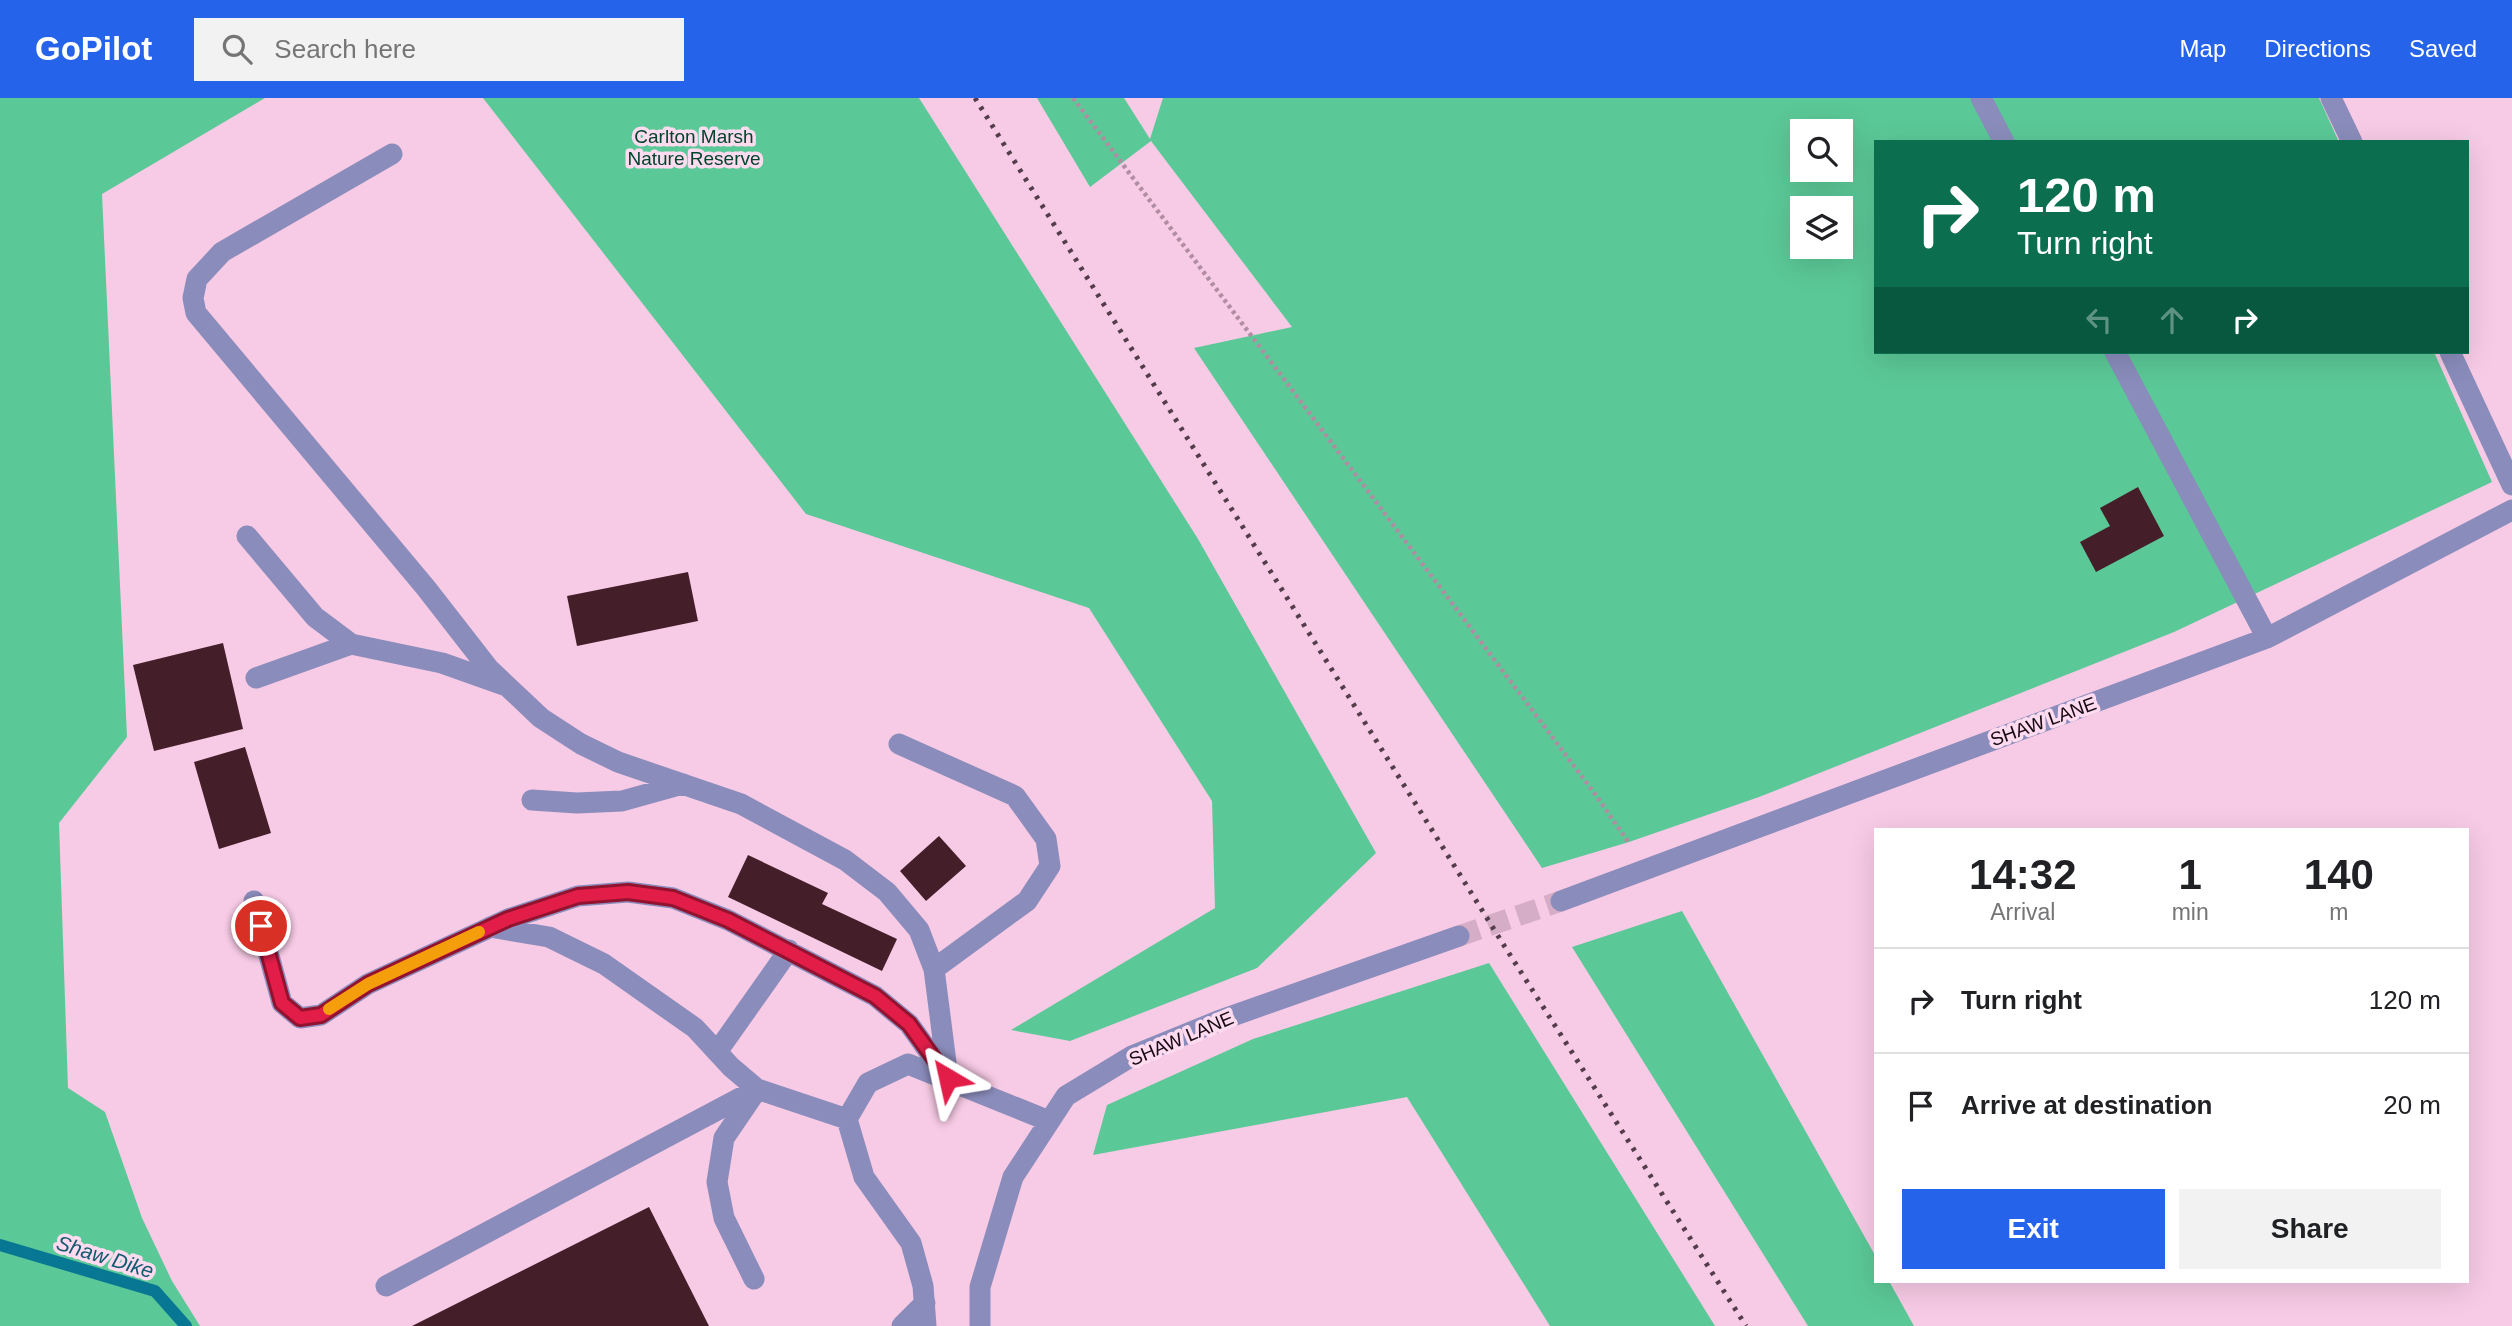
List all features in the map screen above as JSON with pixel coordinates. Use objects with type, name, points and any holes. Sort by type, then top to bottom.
[{"type":"street","points":[[1981,98],[2003,140]]},
{"type":"street","points":[[2331,98],[2351,140]]},
{"type":"street","points":[[392,154],[222,253],[197,279],[192,298],[196,313],[426,588],[489,669],[541,718],[581,744],[618,762],[741,804],[845,860],[887,892],[919,930],[934,969],[948,1078]]},
{"type":"street","points":[[2116,354],[2267,638]]},
{"type":"street","points":[[2451,354],[2512,485]]},
{"type":"street","name":"SHAW LANE","points":[[1561,901],[2267,638],[2512,510]]},
{"type":"street","points":[[247,536],[315,617],[351,644],[442,663],[509,687]]},
{"type":"street","points":[[256,678],[351,644]]},
{"type":"street","points":[[899,744],[1014,796],[1046,839],[1050,866],[1027,901],[934,969]]},
{"type":"street","points":[[532,800],[578,803],[622,801],[683,784]]},
{"type":"street","points":[[254,901],[282,1003],[300,1018],[321,1015],[368,984],[489,927],[578,896],[628,892],[673,898],[728,920],[875,996],[909,1024],[948,1078]]},
{"type":"street","points":[[489,927],[549,937],[604,964],[695,1028],[757,1089],[847,1119]]},
{"type":"street","name":"SHAW LANE","points":[[980,1326],[980,1287],[1013,1177],[1066,1096],[1132,1056],[1219,1021],[1459,936]]},
{"type":"street","points":[[717,1052],[789,950]]},
{"type":"street","points":[[926,1326],[923,1286],[911,1243],[864,1177],[847,1119],[868,1083],[908,1064],[1049,1121]]},
{"type":"street","points":[[754,1279],[724,1219],[717,1182],[724,1139],[757,1089]]},
{"type":"street","points":[[386,1286],[757,1089]]},
{"type":"street","points":[[902,1326],[925,1303]]},
{"type":"path","points":[[1073,98],[1588,784],[1629,842],[1633,853]]},
{"type":"green space","points":[[0,98],[265,98],[102,194],[127,737],[59,823],[68,1088],[105,1112],[142,1218],[172,1281],[200,1326],[0,1326]]},
{"type":"green space","name":"Carlton Marsh Nature Reserve","points":[[483,98],[919,98],[1198,539],[1376,853],[1257,968],[1070,1041],[1011,1030],[1215,908],[1212,801],[1089,608],[806,514]]},
{"type":"green space","points":[[1037,98],[1124,98],[1150,139],[1163,98],[2319,98],[2338,140],[1874,140],[1874,354],[2435,354],[2492,482],[2174,632],[1759,797],[1629,842],[1542,868],[1194,348],[1292,327],[1151,141],[1090,187]]},
{"type":"green space","points":[[1682,911],[1874,1253],[1874,1283],[1890,1283],[1914,1326],[1808,1326],[1572,947]]},
{"type":"green space","points":[[1489,963],[1715,1326],[1550,1326],[1407,1097],[1093,1155],[1107,1105],[1253,1039]]},
{"type":"building","points":[[2138,487],[2164,536],[2096,572],[2080,542],[2110,526],[2100,508]]},
{"type":"building","points":[[688,572],[698,621],[577,646],[567,596]]},
{"type":"building","points":[[223,643],[243,729],[154,751],[133,665]]},
{"type":"building","points":[[245,747],[271,833],[219,849],[194,762]]},
{"type":"building","points":[[939,836],[966,866],[926,901],[900,871]]},
{"type":"building","points":[[748,855],[828,893],[822,904],[897,939],[882,971],[728,897]]},
{"type":"building","points":[[649,1207],[709,1326],[412,1326]]},
{"type":"waterway","name":"Shaw Dike","points":[[0,1245],[155,1291],[186,1326]]},
{"type":"tunnel","points":[[1459,936],[1561,901]]},
{"type":"railway","points":[[975,98],[1505,947],[1746,1326]]},
{"type":"slow traffic","points":[[329,1009],[368,984],[479,932]]},
{"type":"route","points":[[261,926],[282,1003],[300,1018],[321,1015],[368,984],[508,919],[578,896],[628,892],[673,898],[728,920],[875,996],[909,1024],[948,1078]]}]
